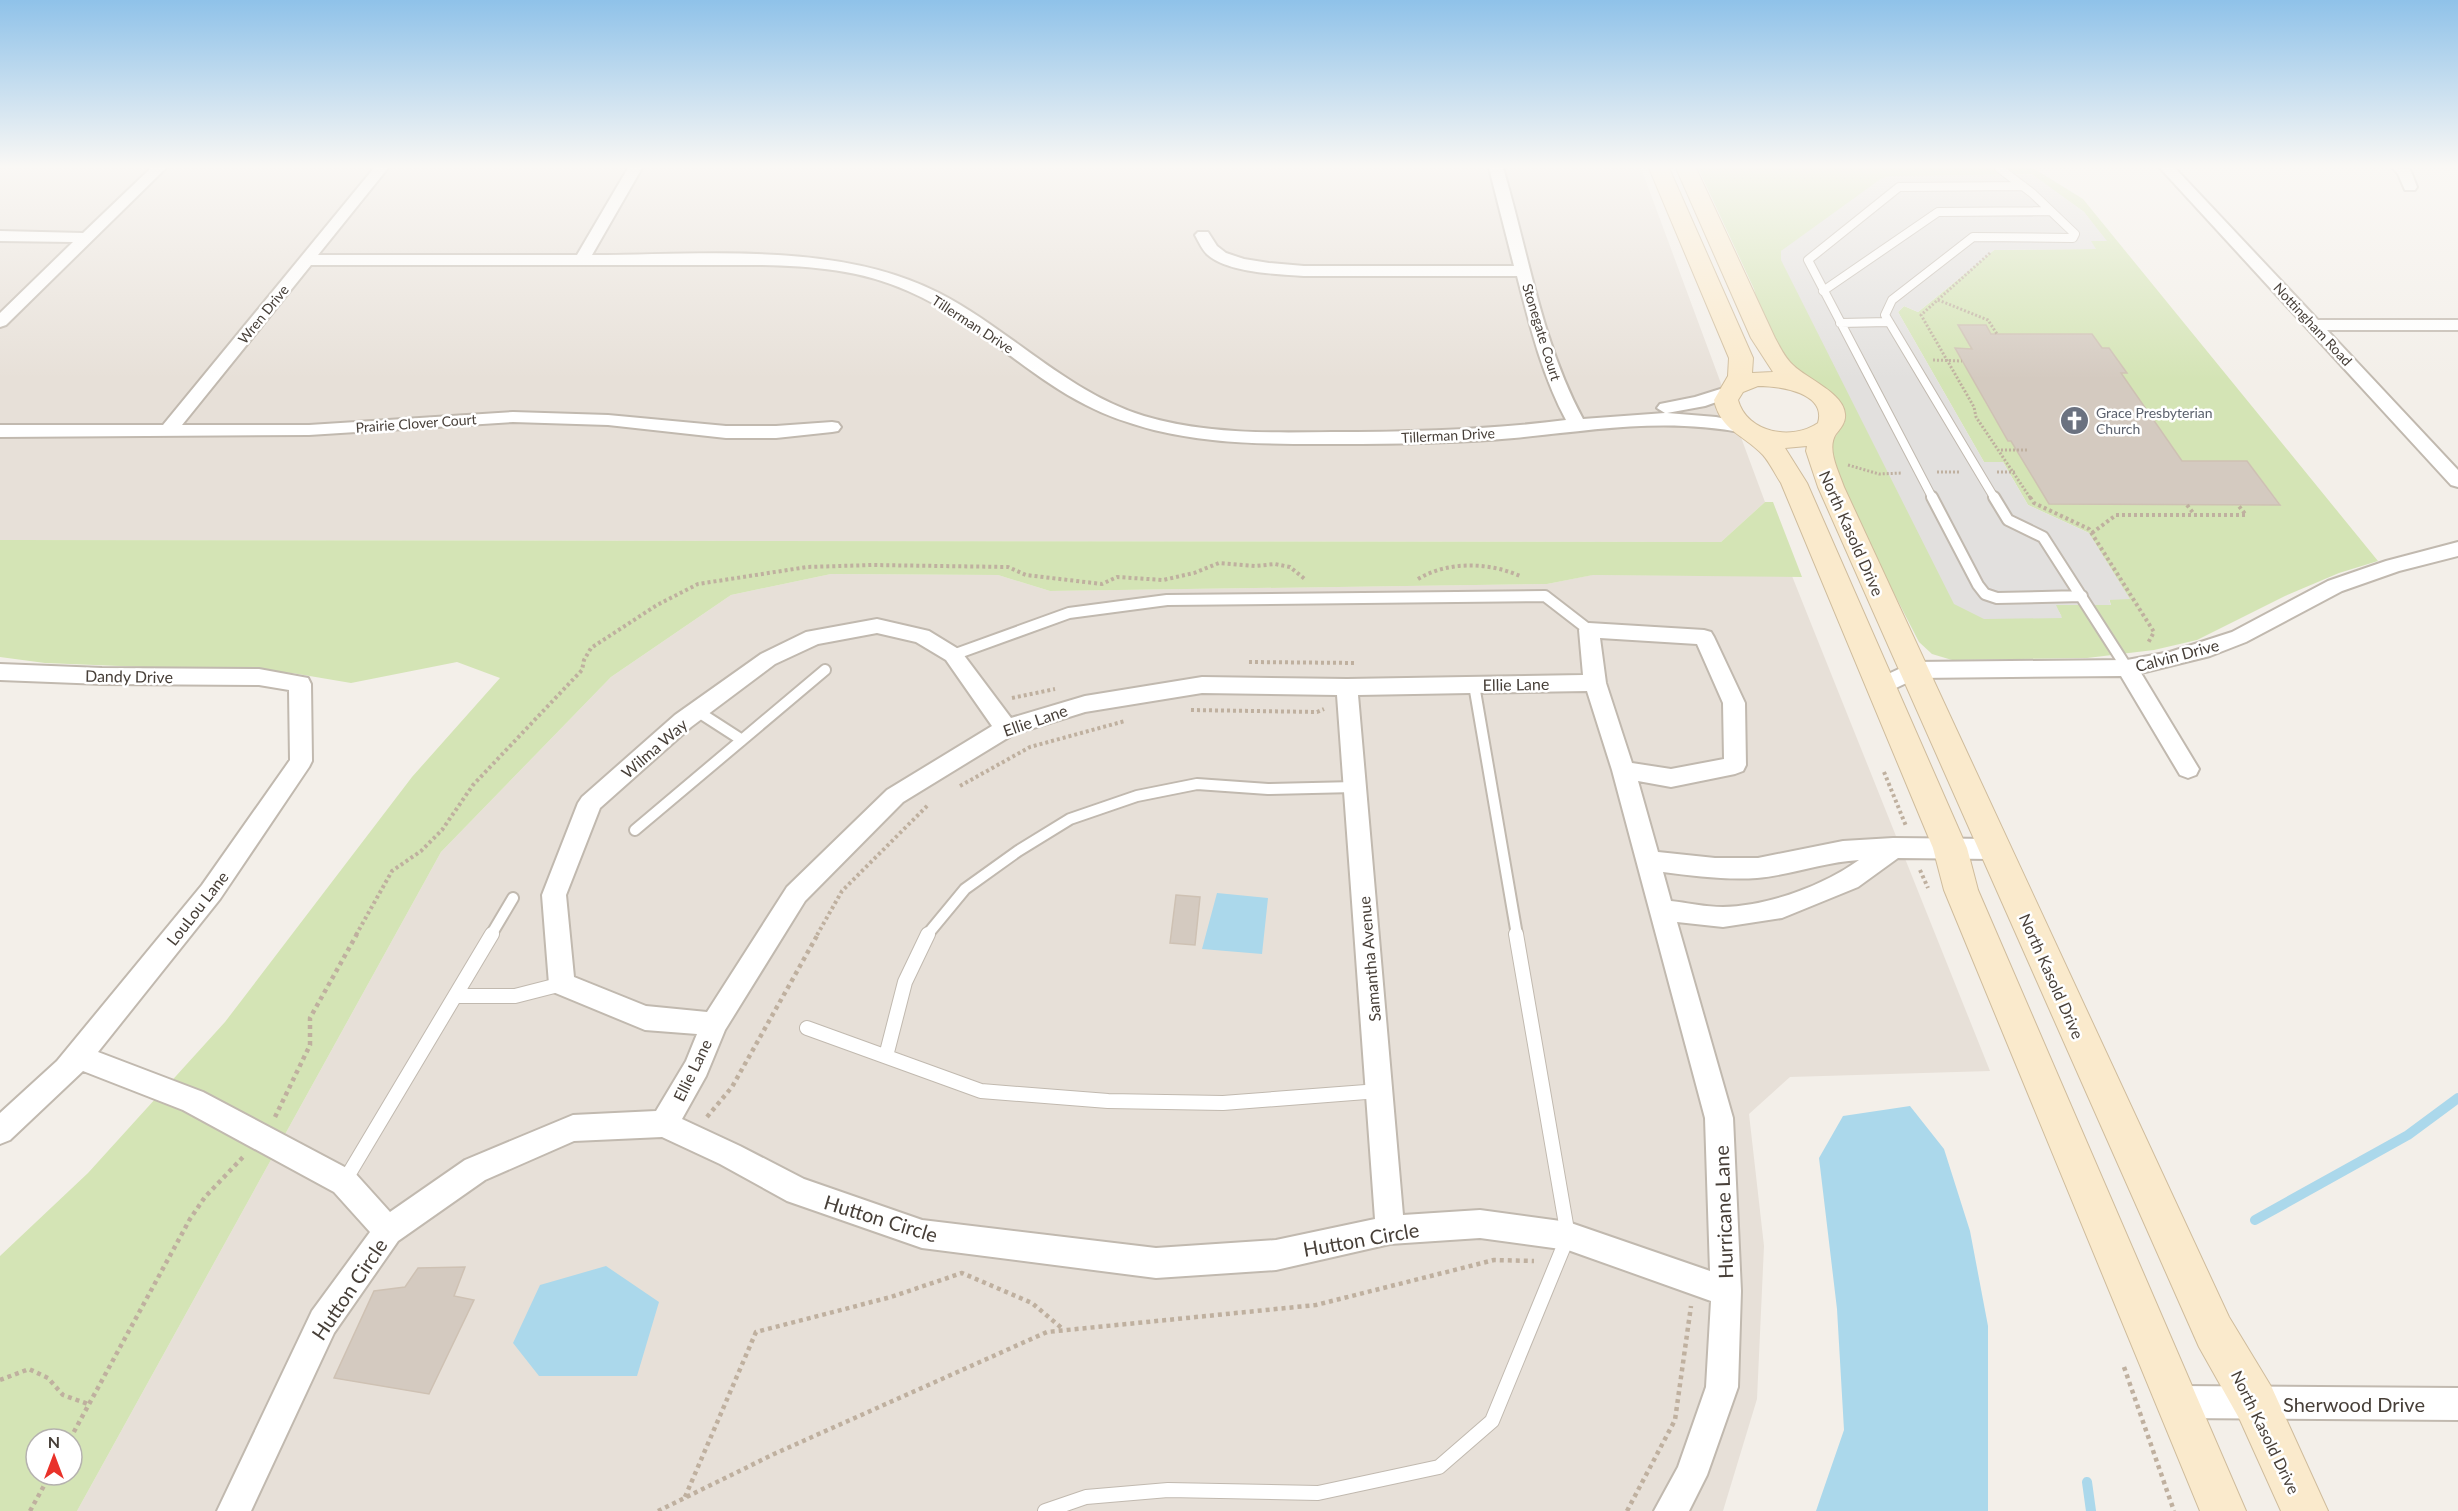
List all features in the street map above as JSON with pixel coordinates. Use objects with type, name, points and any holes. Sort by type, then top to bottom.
[{"type":"main road","points":[[1689,239],[1741,358],[1740,376],[1731,389]]},
{"type":"main road","points":[[1718,239],[1763,338],[1782,368],[1802,385]]},
{"type":"main road","points":[[1731,389],[1749,380],[1764,378],[1802,385]]},
{"type":"main road","name":"North Kasold Drive","points":[[1802,385],[1819,395],[1830,407],[1833,420],[1823,434],[1819,451],[1827,480],[2214,1332],[2256,1404],[2305,1511]]},
{"type":"main road","name":"North Kasold Drive","points":[[1731,389],[1726,400],[1727,409],[1734,419],[1775,452],[1794,483],[1950,848],[1961,890],[2223,1511]]},
{"type":"main road","points":[[1750,430],[1792,441],[1815,438],[1823,434]]},
{"type":"street","points":[[0,322],[85,239]]},
{"type":"street","name":"Wren Drive","points":[[167,432],[324,239]]},
{"type":"street","points":[[582,260],[594,239]]},
{"type":"street","points":[[1205,239],[1213,252],[1226,258],[1275,269],[1524,271]]},
{"type":"street","name":"Stonegate Court","points":[[1515,239],[1553,375],[1577,424]]},
{"type":"street","name":"Nottingham Road","points":[[2234,239],[2458,481]]},
{"type":"street","name":"Tillerman Drive","points":[[307,260],[798,261],[861,269],[890,277],[938,299],[1069,388],[1094,402],[1150,423],[1181,430],[1255,438],[1431,438],[1515,432],[1624,419],[1702,419],[1750,430]]},
{"type":"street","points":[[2314,325],[2458,325]]},
{"type":"street","name":"Tillerman Drive","points":[[1624,419],[1655,410],[1699,402],[1731,389]]},
{"type":"street","name":"Prairie Clover Court","points":[[0,431],[309,430],[513,417],[608,420],[726,432],[777,432],[832,427]]},
{"type":"street","name":"Calvin Drive","points":[[1881,687],[1914,670],[2123,660],[2203,651],[2239,637],[2295,605],[2335,586],[2393,566],[2458,549]]},
{"type":"street","name":"Wilma Way","points":[[562,984],[554,895],[590,803],[697,711],[768,659],[813,637],[877,626],[922,636],[953,655],[1006,728]]},
{"type":"street","points":[[1589,630],[1704,637],[1734,703],[1736,765],[1671,778],[1623,770]]},
{"type":"street","name":"Hurricane Lane","points":[[1589,630],[1595,683],[1623,770],[1647,861],[1663,910],[1719,1118],[1715,1288],[1722,1387],[1691,1475],[1671,1511]]},
{"type":"street","points":[[2123,660],[2187,769]]},
{"type":"street","name":"Dandy Drive","points":[[0,672],[102,676],[259,677]]},
{"type":"street","name":"LouLou Lane","points":[[0,1131],[67,1070],[78,1057],[211,892],[302,761],[300,684],[259,677]]},
{"type":"street","name":"Ellie Lane","points":[[664,1124],[697,1068],[714,1023],[796,894],[895,796],[1006,728],[1042,715],[1085,705],[1202,686],[1347,693],[1474,685],[1595,683]]},
{"type":"street","name":"Samantha Avenue","points":[[1347,693],[1390,1230]]},
{"type":"street","points":[[1647,861],[1714,868],[1758,868],[1843,851],[1894,848],[1994,849]]},
{"type":"street","points":[[1663,910],[1723,917],[1782,908],[1849,880],[1894,848]]},
{"type":"street","points":[[562,984],[645,1018],[714,1023]]},
{"type":"street","points":[[78,1057],[193,1101],[344,1182],[388,1231]]},
{"type":"street","name":"Hutton Circle","points":[[234,1511],[323,1322],[388,1231],[475,1170],[573,1128],[664,1124],[797,1191],[922,1234],[1156,1263],[1276,1255],[1390,1230],[1480,1224],[1563,1249],[1715,1288]]},
{"type":"street","name":"Sherwood Drive","points":[[2177,1402],[2458,1404]]},
{"type":"lane","points":[[1835,239],[1808,260],[1977,585],[1985,594],[1997,598],[2082,596]]},
{"type":"lane","points":[[1823,291],[1899,239]]},
{"type":"lane","points":[[1971,239],[1892,300],[1885,315],[2008,520],[2043,537],[2123,660]]},
{"type":"lane","points":[[1840,323],[1889,322]]},
{"type":"lane","points":[[953,655],[1069,613],[1167,600],[1545,596],[1589,630]]},
{"type":"lane","points":[[635,830],[825,670]]},
{"type":"lane","points":[[1045,1511],[1086,1497],[1168,1490],[1318,1493],[1438,1467],[1492,1421],[1563,1249],[1474,685]]},
{"type":"lane","points":[[697,711],[742,740]]},
{"type":"lane","points":[[886,1056],[905,982],[927,935],[965,889],[1018,851],[1070,819],[1137,796],[1197,784],[1268,789],[1355,787]]},
{"type":"lane","points":[[344,1182],[513,898]]},
{"type":"lane","points":[[456,996],[515,996],[562,984]]},
{"type":"lane","points":[[807,1028],[981,1091],[1096,1100],[1223,1103],[1379,1091]]},
{"type":"path","points":[[1994,250],[1921,315],[1974,407],[1976,417],[1990,441],[2000,450],[2034,503],[2089,529],[2154,632],[2149,642],[2123,660]]},
{"type":"path","points":[[1938,300],[1988,320],[1997,334]]},
{"type":"path","points":[[1912,360],[1962,361]]},
{"type":"path","points":[[2000,450],[2027,450]]},
{"type":"path","points":[[2187,505],[2194,515]]},
{"type":"path","points":[[2092,533],[2116,515],[2246,515],[2238,505]]},
{"type":"path","points":[[1180,710],[1317,712],[1347,693]]},
{"type":"path","points":[[950,791],[1030,747],[1134,719]]},
{"type":"path","points":[[692,1137],[732,1087],[842,891],[930,802]]},
{"type":"path","points":[[658,1511],[774,1454],[1047,1332],[1316,1305],[1494,1260],[1563,1249]]},
{"type":"path","points":[[685,1498],[756,1332],[891,1297],[962,1273],[1032,1303],[1065,1330]]},
{"type":"path","points":[[1627,1511],[1675,1420],[1689,1308],[1715,1288]]},
{"type":"path","points":[[1678,1304],[1689,1308]]},
{"type":"path","points":[[0,1380],[29,1369],[48,1377],[63,1395],[88,1404]]},
{"type":"path","points":[[30,1511],[43,1487]]},
{"type":"shaded area","points":[[0,239],[1667,239],[1765,502],[1721,542],[0,540]]},
{"type":"shaded area","points":[[1798,239],[2105,239],[2107,241],[2091,241],[2096,249],[1994,250],[1918,312],[1904,306],[1898,312],[1984,462],[2003,462],[2028,505],[2089,533],[2130,599],[2109,600],[2111,605],[2056,605],[2062,618],[1984,619],[1954,604],[1781,260],[1781,251]]},
{"type":"shaded area","points":[[831,574],[998,575],[1050,591],[1547,584],[1592,575],[1792,576],[1990,1071],[1790,1077],[1749,1114],[1764,1246],[1757,1399],[1723,1511],[77,1511],[441,852],[611,677],[731,595]]},
{"type":"green space","points":[[1731,239],[1815,239],[1781,251],[2062,617],[2055,605],[2111,605],[2089,533],[2028,505],[2003,462],[1984,462],[1898,312],[1904,306],[1918,312],[1994,250],[2095,249],[2090,241],[2115,239],[2378,561],[2339,573],[2285,596],[2197,640],[2154,650],[2087,658],[1952,660],[1932,654],[1919,642],[1844,496],[1829,454],[1830,445],[1845,422],[1842,407],[1792,371],[1761,316],[1754,289]],"holes":[[[1958,325],[1986,325],[1992,336],[2092,334],[2102,348],[2109,348],[2127,373],[2121,373],[2182,461],[2247,461],[2280,504],[2049,504],[2025,463],[2039,441],[2008,441],[1984,400],[2004,400],[1970,374],[1955,349],[1972,349]]]},
{"type":"green space","points":[[1765,502],[1773,502],[1802,577],[1593,575],[1547,584],[1050,591],[998,575],[831,574],[731,595],[611,677],[441,852],[77,1511],[0,1511],[0,1256],[88,1173],[225,1022],[412,777],[500,678],[457,662],[351,683],[292,673],[45,663],[0,657],[0,540],[1721,542]]},
{"type":"water","points":[[1217,893],[1268,898],[1262,954],[1202,949]]},
{"type":"water","points":[[1910,1106],[1944,1149],[1970,1231],[1988,1326],[1988,1511],[1816,1511],[1844,1430],[1837,1309],[1819,1158],[1843,1116]]},
{"type":"water","points":[[606,1266],[659,1302],[637,1376],[539,1376],[513,1343],[540,1285]]},
{"type":"building","name":"Grace Presbyterian Church","points":[[1958,325],[1986,325],[1991,334],[2092,334],[2102,348],[2109,348],[2127,373],[2121,373],[2182,461],[2247,461],[2280,505],[2049,504],[2011,441],[2008,441],[1955,348],[1972,349]]},
{"type":"building","points":[[1176,895],[1200,897],[1195,945],[1170,943]]},
{"type":"building","points":[[465,1267],[454,1296],[474,1300],[429,1394],[334,1378],[374,1291],[405,1287],[418,1268]]},
{"type":"waterway","points":[[2255,1220],[2408,1135],[2458,1098]]},
{"type":"waterway","points":[[2087,1482],[2091,1511]]},
{"type":"place","name":"Grace Presbyterian Church","points":[[2075,420]]}]
